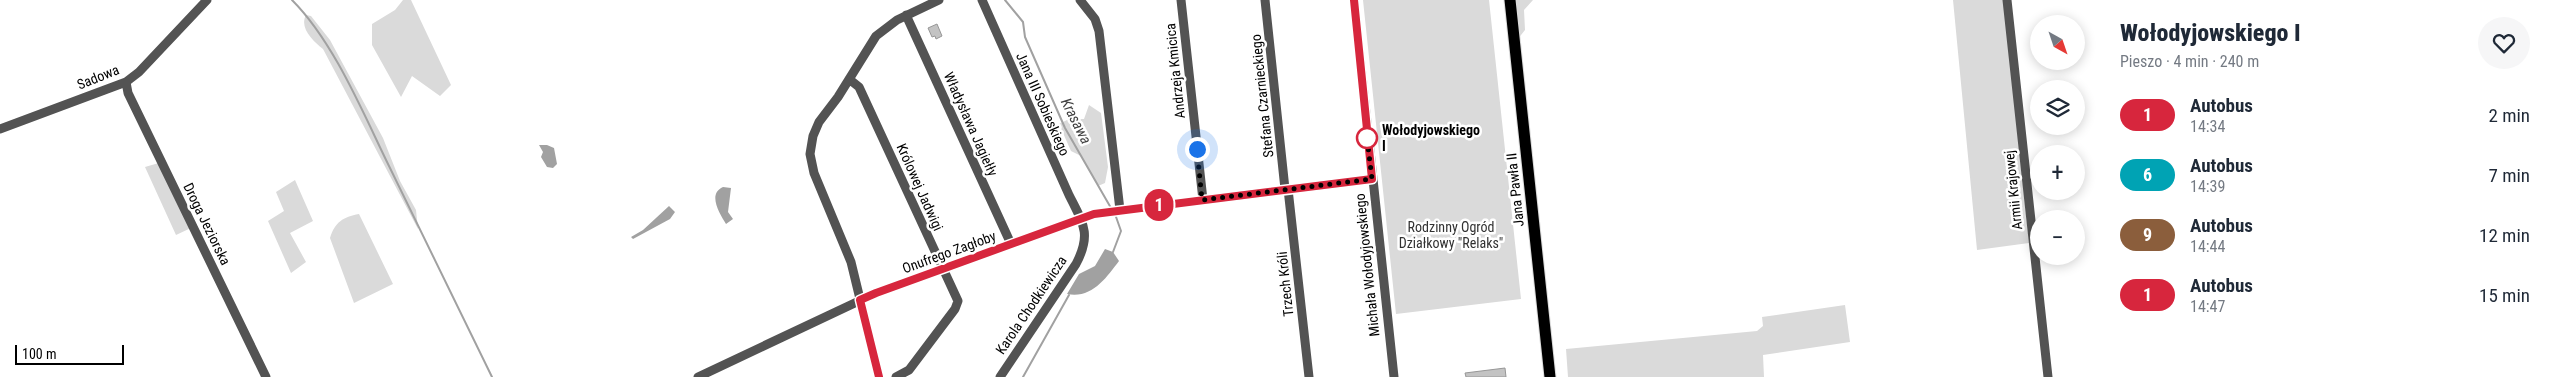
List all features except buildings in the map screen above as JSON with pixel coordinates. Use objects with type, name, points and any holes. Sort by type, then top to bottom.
[{"type":"main road","name":"Jana Pawła II","points":[[1510,0],[1550,377]]},
{"type":"street","name":"Sadowa","points":[[0,130],[126,82],[139,72],[207,0]]},
{"type":"street","points":[[880,377],[846,246],[814,173],[810,154],[813,136],[820,122],[881,30],[906,15],[939,0]]},
{"type":"street","name":"Jana III Sobieskiego","points":[[982,0],[1069,196],[1082,218]]},
{"type":"street","points":[[1080,0],[1095,19],[1099,31],[1115,210]]},
{"type":"street","name":"Andrzeja Kmicica","points":[[1181,0],[1202,200]]},
{"type":"street","name":"Stefana Czarnieckiego","points":[[1265,0],[1287,189]]},
{"type":"street","name":"Michała Wołodyjowskiego","points":[[1354,0],[1394,377]]},
{"type":"street","name":"Armii Krajowej","points":[[2008,0],[2048,377]]},
{"type":"street","name":"Władysława Jagiełły","points":[[906,15],[1011,244]]},
{"type":"street","name":"Królowej Jadwigi","points":[[850,79],[859,87],[958,305],[909,370],[896,377]]},
{"type":"street","name":"Droga Jeziorska","points":[[126,82],[128,93],[266,377]]},
{"type":"street","name":"Onufrego Zagłoby","points":[[698,377],[860,300],[1082,218],[1115,210],[1372,179]]},
{"type":"street","name":"Trzech Króli","points":[[1287,189],[1308,377]]},
{"type":"street","name":"Karola Chodkiewicza","points":[[1000,377],[1081,255],[1085,231],[1082,218]]},
{"type":"green space","points":[[403,0],[411,0],[451,85],[440,96],[412,76],[401,97],[372,45],[372,24],[395,10]]},
{"type":"green space","name":"Rodzinny Ogród Działkowy \"Relaks\"","points":[[1363,0],[1489,0],[1521,299],[1396,314]]},
{"type":"green space","points":[[1513,0],[1533,0],[1524,10],[1525,30],[1517,40]]},
{"type":"green space","points":[[1953,0],[2004,0],[2029,243],[1977,250]]},
{"type":"green space","points":[[306,15],[311,16],[330,40],[383,138],[400,181],[416,210],[418,229],[323,49],[308,34],[304,25]]},
{"type":"green space","points":[[1089,105],[1101,113],[1108,167],[1105,183],[1098,186],[1081,156],[1071,151],[1059,124],[1069,119],[1084,119]]},
{"type":"green space","points":[[162,162],[193,227],[176,235],[145,167]]},
{"type":"green space","points":[[295,180],[313,221],[290,233],[306,262],[291,273],[268,221],[284,211],[276,192]]},
{"type":"green space","points":[[359,214],[393,284],[354,303],[330,238],[334,228],[340,221]]},
{"type":"green space","points":[[1845,305],[1850,342],[1763,355],[1764,377],[1568,377],[1566,349],[1757,331],[1763,326],[1762,317]]},
{"type":"shaded area","points":[[539,145],[547,145],[554,148],[557,164],[553,168],[547,167],[541,157],[543,152]]},
{"type":"shaded area","points":[[723,187],[731,188],[728,212],[733,219],[726,224],[718,210],[715,199],[718,190]]},
{"type":"shaded area","points":[[669,206],[675,212],[670,219],[633,239],[631,237],[643,230]]},
{"type":"shaded area","points":[[1105,249],[1113,252],[1119,261],[1109,274],[1098,286],[1091,290],[1076,295],[1067,294],[1079,274],[1095,266]]},
{"type":"waterway","points":[[292,0],[321,36],[358,101],[492,377]]},
{"type":"waterway","name":"Krasawa","points":[[1005,0],[1023,22],[1025,37],[1065,128],[1111,208]]},
{"type":"waterway","name":"Krasawa","points":[[1113,252],[1121,231],[1115,214]]},
{"type":"waterway","name":"Krasawa","points":[[1023,377],[1069,295]]},
{"type":"bus line","name":"1","points":[[879,377],[860,300],[876,293],[1094,214],[1372,179],[1354,0]]},
{"type":"place","name":"Wołodyjowskiego I","points":[[1367,138]]},
{"type":"route","points":[[1197,149],[1202,200],[1372,179],[1367,138]]}]
